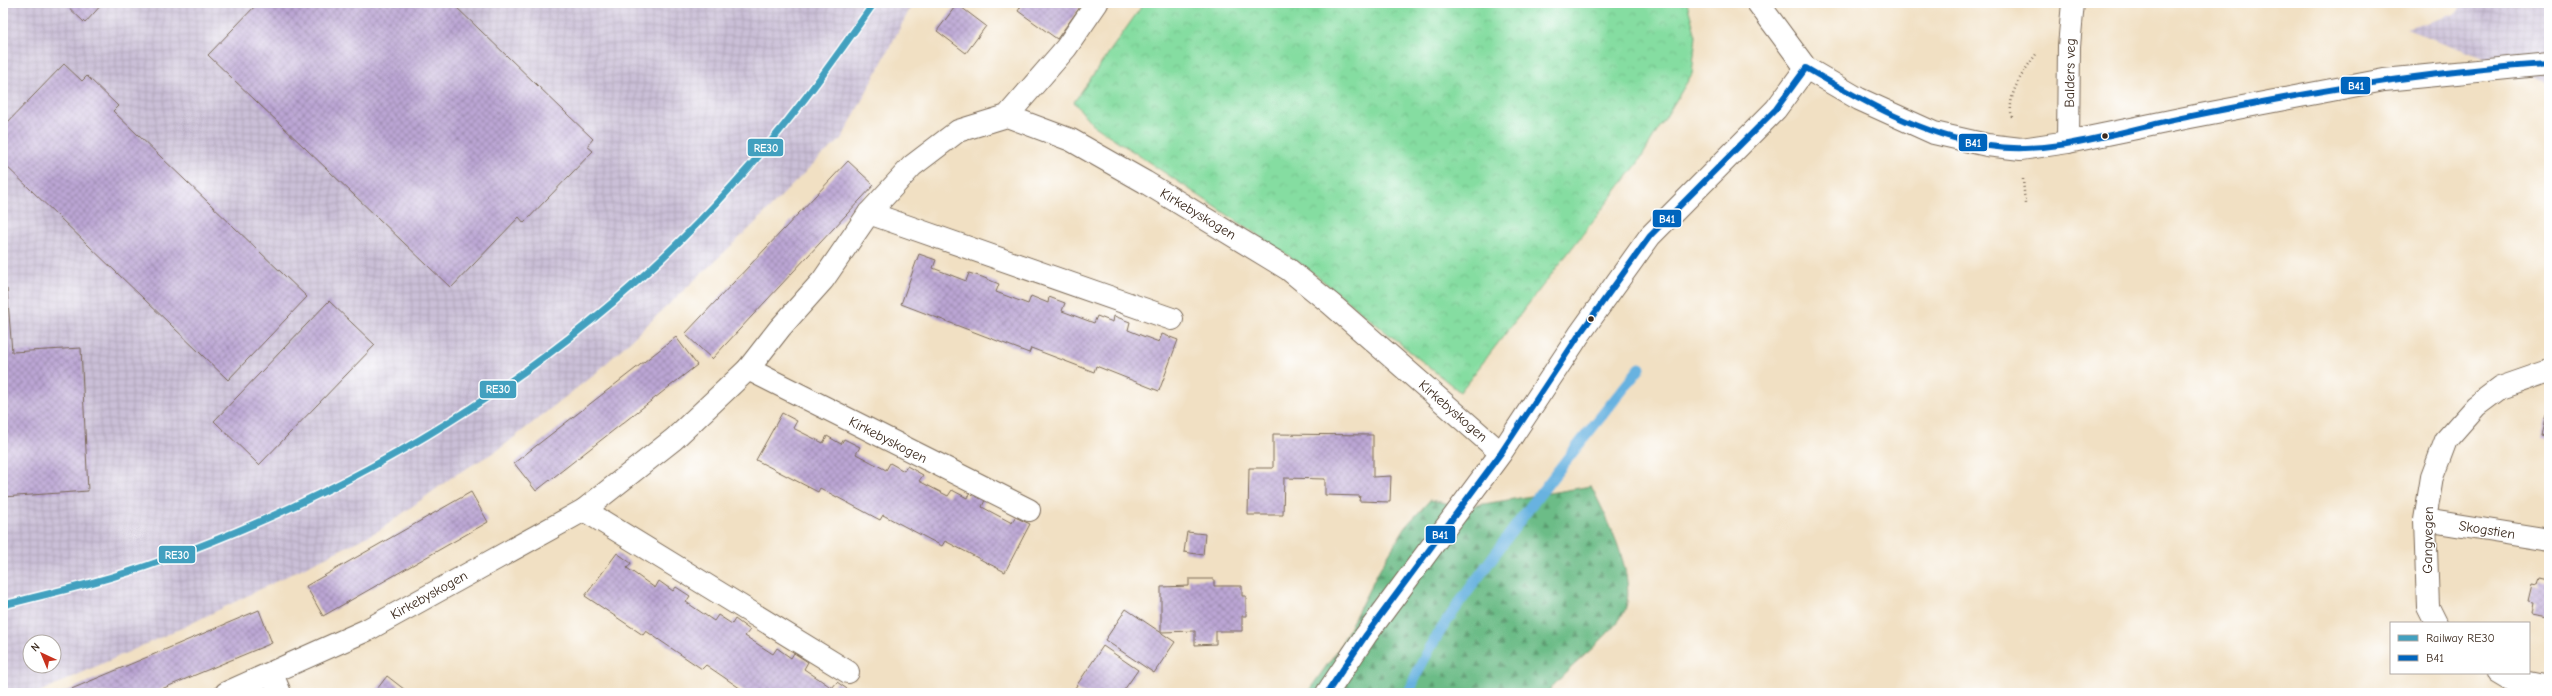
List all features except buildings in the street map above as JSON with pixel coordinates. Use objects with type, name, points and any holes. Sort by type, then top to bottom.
[{"type":"street","points":[[1007,116],[1066,48],[1097,3]]},
{"type":"street","points":[[1758,3],[1806,68],[1859,99],[1934,133],[1987,145],[2021,148],[2068,142],[2190,116],[2384,80],[2549,64]]},
{"type":"street","name":"Balders veg","points":[[2068,142],[2069,46],[2073,3]]},
{"type":"street","points":[[1327,693],[1366,635],[1501,453],[1579,335],[1650,236],[1776,109],[1806,68]]},
{"type":"street","name":"Kirkebyskogen","points":[[226,693],[276,684],[367,630],[584,510],[674,439],[748,369],[780,328],[823,280],[869,213],[912,166],[958,131],[1007,116],[1071,140],[1145,182],[1288,269],[1331,304],[1501,453]]},
{"type":"street","points":[[869,213],[1172,319]]},
{"type":"street","name":"Kirkebyskogen","points":[[748,369],[1029,510]]},
{"type":"street","name":"Gangvegen","points":[[2436,622],[2428,607],[2425,520],[2432,477],[2446,440],[2476,406],[2500,388],[2549,371]]},
{"type":"street","points":[[584,510],[848,672]]},
{"type":"street","name":"Skogstien","points":[[2425,520],[2549,540]]},
{"type":"street","points":[[2500,674],[2508,679],[2549,687]]},
{"type":"shaded area","points":[[3,3],[913,3],[841,140],[822,155],[751,227],[597,372],[498,450],[455,475],[380,530],[184,627],[37,693],[3,693]]},
{"type":"shaded area","points":[[2463,3],[2549,3],[2549,82],[2406,29],[2455,14]]},
{"type":"green space","points":[[1144,3],[1687,3],[1696,36],[1692,74],[1638,163],[1460,392],[1307,268],[1092,124],[1074,102]]},
{"type":"green space","points":[[1591,486],[1613,533],[1620,552],[1628,589],[1626,606],[1620,619],[1612,629],[1547,693],[1307,693],[1339,648],[1379,570],[1406,526],[1430,500],[1466,507]]},
{"type":"waterway","points":[[1409,693],[1423,660],[1461,601],[1540,494],[1640,368]]},
{"type":"rail line","name":"RE30","points":[[3,605],[122,574],[161,561],[241,530],[320,494],[397,453],[471,408],[542,359],[610,305],[674,247],[734,184],[790,118],[874,3]]},
{"type":"transit line","name":"B41","points":[[1327,693],[1366,635],[1501,453],[1579,335],[1650,236],[1776,109],[1806,68],[1894,116],[1940,134],[1989,146],[2014,148],[2039,147],[2091,140],[2191,116],[2324,91],[2414,77],[2504,67],[2549,64]]}]
